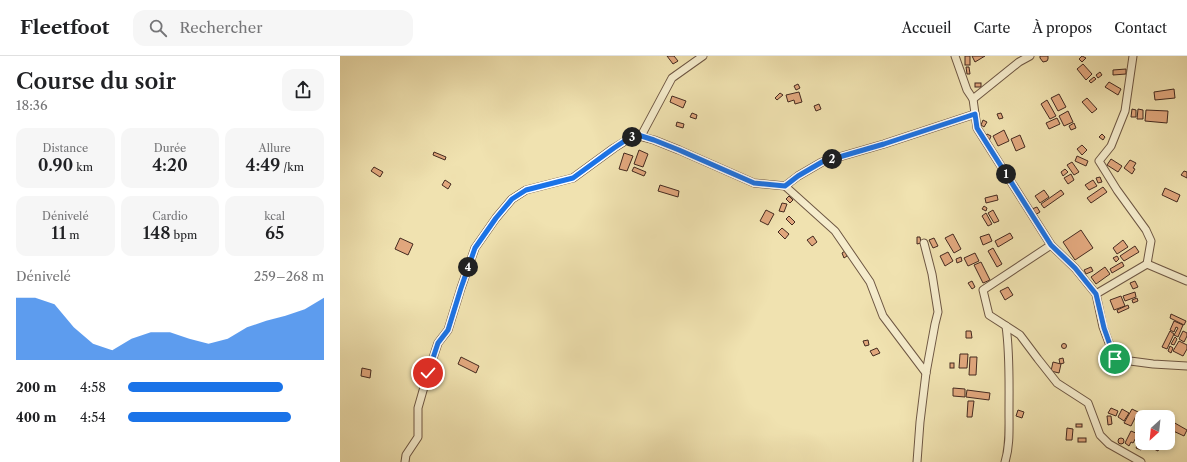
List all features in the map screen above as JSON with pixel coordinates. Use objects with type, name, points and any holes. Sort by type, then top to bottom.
[{"type":"street","points":[[641,136],[672,78],[703,56]]},
{"type":"street","points":[[955,56],[967,90],[973,99],[977,128],[1051,245],[1075,268],[1096,294],[1104,328],[1115,359],[1153,364],[1187,366]]},
{"type":"street","points":[[973,99],[1020,62],[1030,56]]},
{"type":"street","points":[[1096,294],[1147,264],[1151,241],[1146,230],[1117,190],[1099,161],[1110,146],[1125,111],[1133,56]]},
{"type":"street","points":[[785,186],[798,176],[822,162],[884,144],[975,114]]},
{"type":"street","points":[[405,462],[406,455],[418,437],[418,408],[438,343],[448,330],[475,248],[496,218],[512,199],[526,190],[573,178],[635,134],[679,150],[754,183],[785,186],[834,231],[870,282],[883,316],[926,373]]},
{"type":"street","points":[[917,462],[926,373],[938,312],[932,274],[924,243]]},
{"type":"street","points":[[1051,245],[983,290],[989,315],[1020,335],[1057,383],[1088,402],[1100,435],[1109,444],[1141,462]]},
{"type":"street","points":[[1147,264],[1187,281]]},
{"type":"street","points":[[1005,462],[1008,451],[1009,397],[1009,349],[1006,326]]},
{"type":"building","points":[[667,56],[674,56],[678,61],[673,64]]},
{"type":"building","points":[[965,56],[970,56],[970,65],[965,65]]},
{"type":"building","points":[[972,56],[985,56],[975,62]]},
{"type":"building","points":[[1040,56],[1048,56],[1047,61],[1043,62]]},
{"type":"building","points":[[1082,56],[1086,58],[1082,62],[1079,59]]},
{"type":"building","points":[[1083,64],[1092,74],[1086,80],[1077,69]]},
{"type":"building","points":[[966,67],[969,67],[970,74],[967,74]]},
{"type":"building","points":[[1126,69],[1126,74],[1113,75],[1113,70]]},
{"type":"building","points":[[1100,72],[1102,75],[1098,78],[1096,75]]},
{"type":"building","points":[[1094,77],[1096,79],[1091,83],[1089,81]]},
{"type":"building","points":[[1109,82],[1121,89],[1118,95],[1105,87]]},
{"type":"building","points":[[975,83],[981,83],[981,87],[975,87]]},
{"type":"building","points":[[798,84],[800,88],[796,90],[794,86]]},
{"type":"building","points":[[1174,89],[1175,98],[1155,100],[1154,92]]},
{"type":"building","points":[[799,92],[802,102],[795,104],[794,100],[788,102],[786,95]]},
{"type":"building","points":[[780,93],[783,95],[777,100],[775,98]]},
{"type":"building","points":[[1059,94],[1066,107],[1058,111],[1051,98]]},
{"type":"building","points":[[672,96],[686,101],[683,108],[670,102]]},
{"type":"building","points":[[1087,98],[1097,109],[1092,113],[1082,102]]},
{"type":"building","points":[[1047,100],[1056,116],[1050,119],[1041,104]]},
{"type":"building","points":[[819,104],[821,109],[816,111],[814,106]]},
{"type":"building","points":[[1132,109],[1136,110],[1136,117],[1131,117]]},
{"type":"building","points":[[1138,109],[1143,110],[1143,119],[1137,119]]},
{"type":"building","points":[[1146,110],[1168,111],[1167,123],[1145,121]]},
{"type":"building","points":[[1068,111],[1073,122],[1064,126],[1059,116]]},
{"type":"building","points":[[692,113],[697,115],[696,119],[690,117]]},
{"type":"building","points":[[1001,113],[1003,118],[999,119],[997,114]]},
{"type":"building","points":[[1057,118],[1060,124],[1049,129],[1046,123]]},
{"type":"building","points":[[983,120],[987,122],[984,127],[981,125]]},
{"type":"building","points":[[677,122],[684,124],[683,128],[676,126]]},
{"type":"building","points":[[1074,123],[1076,128],[1071,130],[1069,126]]},
{"type":"building","points":[[1004,130],[1009,141],[998,146],[993,136]]},
{"type":"building","points":[[987,134],[991,136],[989,141],[984,138]]},
{"type":"building","points":[[1102,134],[1105,137],[1103,140],[1099,137]]},
{"type":"building","points":[[1020,135],[1025,147],[1016,151],[1011,139]]},
{"type":"building","points":[[1082,145],[1087,150],[1082,155],[1077,149]]},
{"type":"building","points":[[639,150],[648,154],[643,167],[634,164]]},
{"type":"building","points":[[434,152],[446,157],[445,160],[433,155]]},
{"type":"building","points":[[624,153],[633,156],[627,171],[619,169]]},
{"type":"building","points":[[1077,156],[1088,161],[1086,166],[1075,161]]},
{"type":"building","points":[[1111,159],[1122,166],[1118,172],[1107,165]]},
{"type":"building","points":[[1130,160],[1136,163],[1132,174],[1124,168]]},
{"type":"building","points":[[1072,162],[1079,172],[1074,175],[1067,165]]},
{"type":"building","points":[[374,167],[383,172],[380,177],[371,171]]},
{"type":"building","points":[[634,167],[646,172],[644,176],[632,171]]},
{"type":"building","points":[[1065,169],[1068,172],[1063,176],[1061,172]]},
{"type":"building","points":[[1184,171],[1187,172],[1187,178],[1181,175]]},
{"type":"building","points":[[1071,174],[1074,180],[1068,184],[1064,178]]},
{"type":"building","points":[[1100,177],[1102,182],[1098,183],[1096,178]]},
{"type":"building","points":[[445,180],[451,184],[448,189],[442,185]]},
{"type":"building","points":[[1093,180],[1097,186],[1089,190],[1085,185]]},
{"type":"building","points":[[660,185],[679,191],[678,197],[658,191]]},
{"type":"building","points":[[1103,187],[1107,192],[1091,203],[1087,198]]},
{"type":"building","points":[[1165,188],[1180,195],[1177,202],[1162,195]]},
{"type":"building","points":[[1044,190],[1049,197],[1040,203],[1035,196]]},
{"type":"building","points":[[1061,190],[1064,194],[1044,208],[1041,204]]},
{"type":"building","points":[[997,195],[998,200],[986,203],[985,198]]},
{"type":"building","points":[[789,196],[793,200],[790,203],[786,199]]},
{"type":"building","points":[[782,203],[787,204],[784,212],[779,211]]},
{"type":"building","points":[[984,206],[987,208],[986,211],[982,209]]},
{"type":"building","points":[[1037,207],[1040,212],[1035,215],[1032,209]]},
{"type":"building","points":[[766,210],[774,214],[768,225],[760,221]]},
{"type":"building","points":[[993,210],[999,221],[994,223],[988,213]]},
{"type":"building","points":[[986,213],[992,224],[988,226],[982,216]]},
{"type":"building","points":[[789,216],[795,222],[792,225],[786,219]]},
{"type":"building","points":[[782,228],[789,234],[785,239],[778,232]]},
{"type":"building","points":[[1081,230],[1093,248],[1075,260],[1063,242]]},
{"type":"building","points":[[1010,233],[1013,238],[998,247],[995,241]]},
{"type":"building","points":[[953,234],[961,249],[954,253],[945,238]]},
{"type":"building","points":[[989,234],[992,241],[983,245],[980,237]]},
{"type":"building","points":[[813,236],[817,242],[812,246],[807,240]]},
{"type":"building","points":[[917,237],[920,237],[921,243],[917,244]]},
{"type":"building","points":[[400,238],[413,244],[408,255],[395,249]]},
{"type":"building","points":[[934,238],[938,246],[933,248],[929,240]]},
{"type":"building","points":[[1123,240],[1128,247],[1117,254],[1113,248]]},
{"type":"building","points":[[1135,246],[1139,252],[1124,261],[1120,256]]},
{"type":"building","points":[[993,248],[1002,264],[997,267],[988,251]]},
{"type":"building","points":[[845,251],[847,256],[844,258],[842,253]]},
{"type":"building","points":[[948,252],[953,261],[945,266],[940,256]]},
{"type":"building","points":[[975,253],[979,261],[968,266],[964,258]]},
{"type":"building","points":[[1117,256],[1119,259],[1116,262],[1113,258]]},
{"type":"building","points":[[961,257],[962,261],[957,263],[956,259]]},
{"type":"building","points":[[981,262],[990,280],[983,283],[974,265]]},
{"type":"building","points":[[1122,262],[1124,266],[1112,273],[1110,269]]},
{"type":"building","points":[[1091,267],[1093,271],[1086,274],[1084,270]]},
{"type":"building","points":[[1105,267],[1110,274],[1096,284],[1091,277]]},
{"type":"building","points":[[972,281],[975,287],[972,289],[968,283]]},
{"type":"building","points":[[1135,281],[1138,287],[1133,289],[1130,283]]},
{"type":"building","points":[[1008,287],[1013,295],[1005,300],[1000,291]]},
{"type":"building","points":[[1135,292],[1136,297],[1125,301],[1123,296]]},
{"type":"building","points":[[1121,296],[1125,306],[1114,310],[1110,300]]},
{"type":"building","points":[[1137,298],[1138,301],[1133,303],[1132,300]]},
{"type":"building","points":[[1128,305],[1129,308],[1118,313],[1117,310]]},
{"type":"building","points":[[1171,314],[1186,321],[1184,325],[1170,318]]},
{"type":"building","points":[[1174,321],[1183,325],[1178,337],[1174,335],[1178,328],[1176,327],[1174,332],[1170,330]]},
{"type":"building","points":[[966,331],[971,331],[972,338],[966,338]]},
{"type":"building","points":[[1170,331],[1174,334],[1167,349],[1162,347]]},
{"type":"building","points":[[1183,331],[1187,333],[1184,342],[1179,339]]},
{"type":"building","points":[[1175,337],[1177,339],[1174,345],[1171,344]]},
{"type":"building","points":[[868,340],[869,345],[865,346],[863,341]]},
{"type":"building","points":[[1179,341],[1187,345],[1187,349],[1183,356],[1173,351]]},
{"type":"building","points":[[1064,343],[1067,346],[1064,349],[1061,346]]},
{"type":"building","points":[[1170,346],[1173,348],[1171,353],[1168,351]]},
{"type":"building","points":[[877,348],[880,353],[873,356],[870,351]]},
{"type":"building","points":[[960,354],[968,354],[967,368],[959,368]]},
{"type":"building","points":[[461,357],[479,366],[476,373],[458,364]]},
{"type":"building","points":[[970,357],[977,357],[976,375],[969,375]]},
{"type":"building","points":[[1063,358],[1064,363],[1060,364],[1059,359]]},
{"type":"building","points":[[1053,362],[1061,364],[1059,373],[1051,371]]},
{"type":"building","points":[[950,363],[954,363],[954,368],[950,368]]},
{"type":"building","points":[[362,368],[371,370],[370,378],[361,376]]},
{"type":"building","points":[[953,388],[965,389],[965,397],[953,396]]},
{"type":"building","points":[[967,390],[990,393],[989,400],[966,397]]},
{"type":"building","points":[[968,401],[974,401],[972,417],[967,417]]},
{"type":"building","points":[[1111,408],[1118,411],[1116,416],[1108,413]]},
{"type":"building","points":[[1122,409],[1129,413],[1124,421],[1118,417]]},
{"type":"building","points":[[1132,409],[1135,410],[1135,418],[1131,426],[1124,423]]},
{"type":"building","points":[[1018,410],[1024,412],[1022,418],[1016,416]]},
{"type":"building","points":[[1107,416],[1111,416],[1112,424],[1108,425]]},
{"type":"building","points":[[1175,423],[1187,430],[1184,436],[1175,432]]},
{"type":"building","points":[[1076,424],[1082,424],[1082,427],[1076,427]]},
{"type":"building","points":[[1067,428],[1073,429],[1072,440],[1066,440]]},
{"type":"building","points":[[1131,431],[1135,433],[1135,439],[1133,443],[1131,442],[1129,446],[1125,443]]},
{"type":"building","points":[[1078,438],[1086,438],[1086,442],[1078,442]]},
{"type":"building","points":[[1121,438],[1124,441],[1121,444],[1118,441]]},
{"type":"route","points":[[428,373],[438,343],[448,330],[475,248],[496,218],[512,199],[526,190],[573,178],[635,134],[679,150],[754,183],[785,186],[798,176],[822,162],[846,156],[975,114],[977,128],[1051,245],[1075,268],[1096,294],[1104,328],[1115,359]]}]
